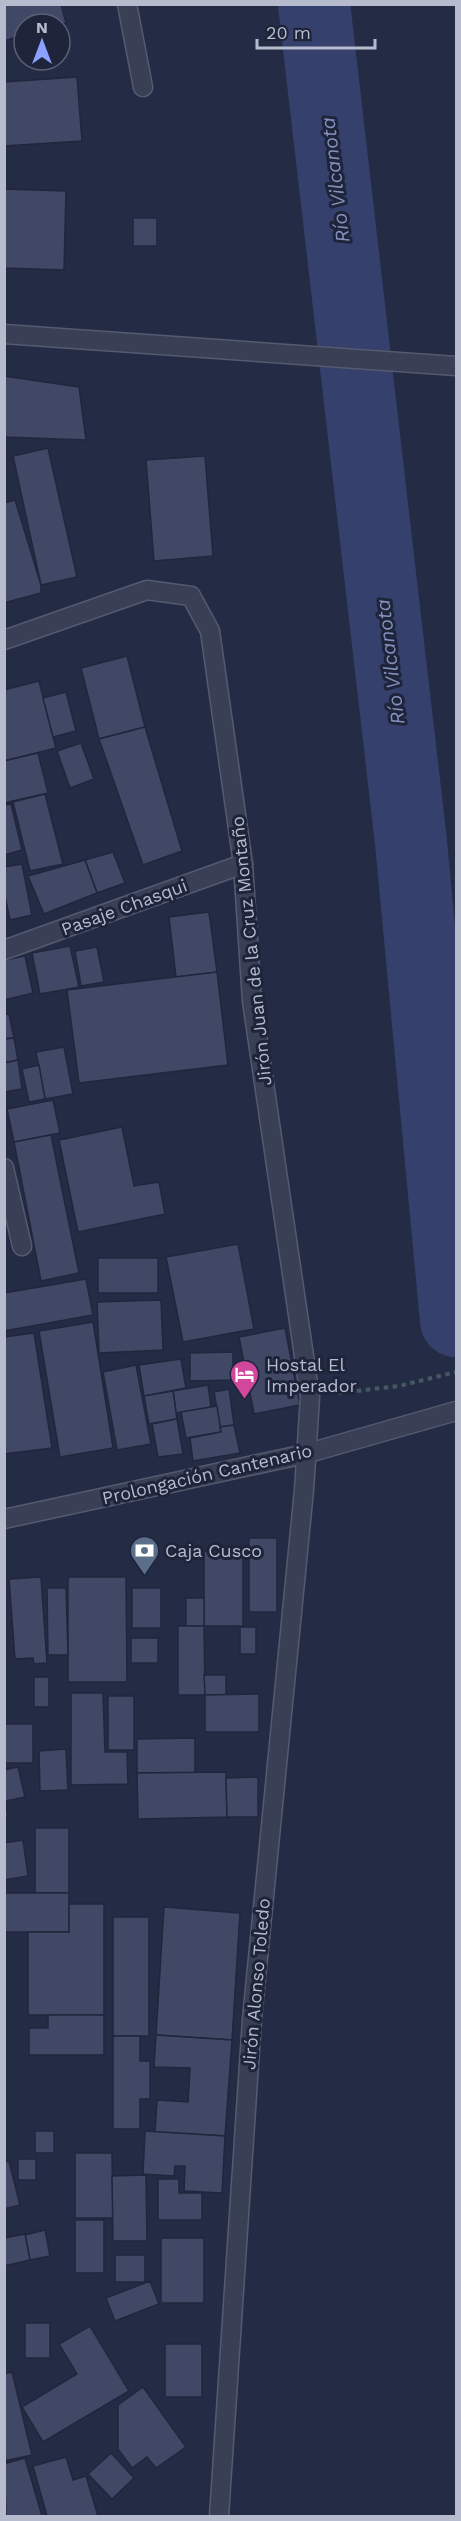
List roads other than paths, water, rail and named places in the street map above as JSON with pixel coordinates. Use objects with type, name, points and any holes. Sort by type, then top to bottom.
[{"type":"street","points":[[128,4],[143,87]]},
{"type":"street","points":[[4,334],[456,366]]},
{"type":"street","name":"Jirón Juan de la Cruz Montaño","points":[[4,640],[147,590],[192,596],[210,631],[243,864],[252,1001],[294,1278],[309,1397],[305,1454]]},
{"type":"street","name":"Pasaje Chasqui","points":[[4,950],[243,864]]},
{"type":"street","points":[[4,1168],[22,1246]]},
{"type":"street","name":"Prolongación Cantenario","points":[[4,1518],[305,1454],[456,1411]]},
{"type":"street","name":"Jirón Alonso Toledo","points":[[219,2517],[252,2019],[303,1502],[305,1454]]},
{"type":"street","points":[[220,2497],[227,2517]]},
{"type":"waterway","name":"Río Vilcanota","points":[[314,4],[411,842],[456,1321]]},
{"type":"place","name":"Hostal El Imperador","points":[[245,1400]]},
{"type":"place","name":"Caja Cusco","points":[[144,1576]]}]
